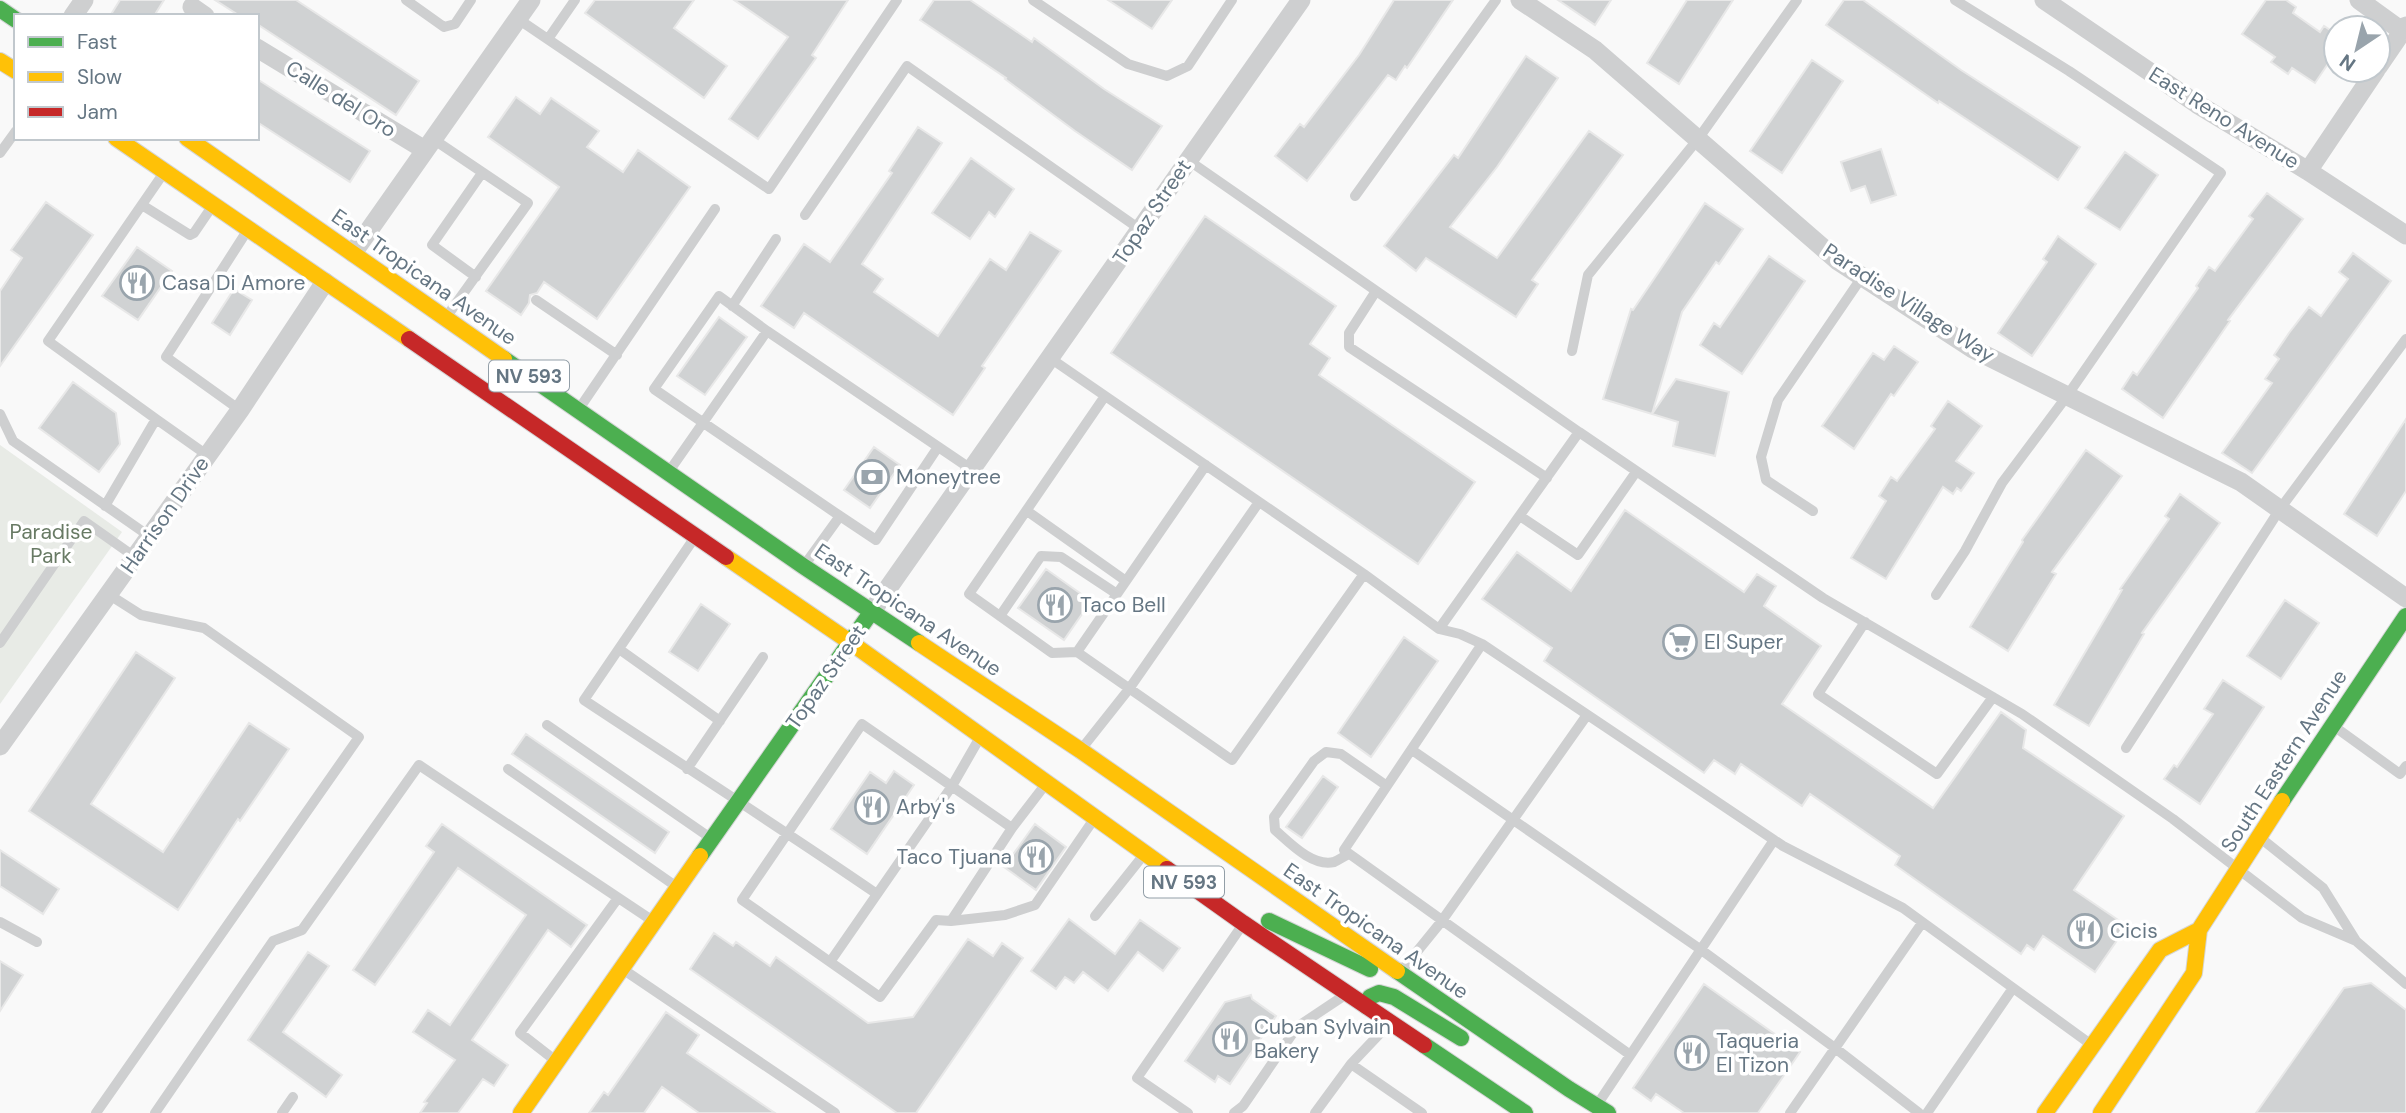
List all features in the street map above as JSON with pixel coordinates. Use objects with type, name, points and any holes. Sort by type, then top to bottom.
[{"type":"main road","name":"NV 593","points":[[119,140],[249,228],[331,278],[695,537],[850,642],[1144,854],[1525,1113]]},
{"type":"main road","name":"East Tropicana Avenue","points":[[190,140],[803,566],[1080,751],[1569,1089],[1603,1109]]},
{"type":"main road","points":[[165,172],[230,196]]},
{"type":"main road","points":[[325,253],[341,256],[352,253]]},
{"type":"main road","points":[[401,307],[409,312],[444,319]]},
{"type":"main road","name":"Topaz Street","points":[[521,1113],[872,611]]},
{"type":"main road","name":"South Eastern Avenue","points":[[2101,1113],[2194,973],[2199,930],[2331,724],[2401,635],[2406,616]]},
{"type":"main road","points":[[1244,923],[1257,919],[1271,921],[1365,968],[1384,973],[1399,973]]},
{"type":"main road","name":"South Eastern Avenue","points":[[2045,1113],[2160,950],[2199,930]]},
{"type":"main road","points":[[1366,1006],[1370,998],[1379,993],[1394,997],[1477,1047],[1533,1075],[1569,1089]]},
{"type":"street","points":[[352,253],[531,0]]},
{"type":"street","name":"Topaz Street","points":[[872,611],[1301,0]]},
{"type":"street","name":"Paradise Village Way","points":[[1520,0],[1595,50],[1838,261],[1861,277],[1973,349],[2241,482],[2406,598]]},
{"type":"street","name":"East Reno Avenue","points":[[2044,0],[2197,104],[2308,171],[2406,235]]},
{"type":"street","points":[[2358,0],[2404,29],[2392,47]]},
{"type":"street","name":"Calle del Oro","points":[[259,49],[429,145]]},
{"type":"street","points":[[2308,171],[2367,84]]},
{"type":"street","name":"Harrison Drive","points":[[1,742],[240,410],[331,278]]},
{"type":"lane","points":[[406,0],[444,27],[455,24],[471,0]]},
{"type":"lane","points":[[548,39],[575,0]]},
{"type":"lane","points":[[519,19],[769,188],[897,0]]},
{"type":"lane","points":[[1033,0],[1128,64],[1167,76],[1188,66],[1232,0]]},
{"type":"lane","points":[[1354,196],[1496,0]]},
{"type":"lane","points":[[1572,351],[1588,275],[1698,139],[1797,0]]},
{"type":"lane","points":[[1936,595],[1965,551],[2002,483],[2067,396],[2221,173],[2069,71],[1955,0]]},
{"type":"lane","points":[[805,215],[907,66],[1141,231]]},
{"type":"lane","points":[[0,153],[14,134]]},
{"type":"lane","points":[[429,145],[482,173],[528,203],[444,319]]},
{"type":"lane","points":[[1187,160],[1636,472],[1823,598],[2022,714],[2162,811],[2302,918],[2356,941]]},
{"type":"lane","points":[[165,172],[48,341],[207,455]]},
{"type":"lane","points":[[476,277],[432,245],[482,173]]},
{"type":"lane","points":[[142,205],[190,235],[214,204]]},
{"type":"lane","points":[[579,410],[715,209]]},
{"type":"lane","points":[[240,410],[166,357],[249,228]]},
{"type":"lane","points":[[732,306],[776,239]]},
{"type":"lane","points":[[1813,511],[1766,480],[1761,457],[1778,400],[1861,277]]},
{"type":"lane","points":[[1376,291],[1349,333],[1349,347],[1547,478]]},
{"type":"lane","points":[[938,447],[876,540],[654,389],[719,296],[971,469]]},
{"type":"lane","points":[[536,300],[617,355]]},
{"type":"lane","points":[[668,472],[767,331]]},
{"type":"lane","points":[[2126,748],[2280,509],[2406,339]]},
{"type":"lane","points":[[1050,358],[1364,574],[1439,629],[1482,643],[1774,840],[1903,908],[2092,1046]]},
{"type":"lane","points":[[1105,396],[969,594],[1052,653],[1076,652],[1232,760],[1364,574]]},
{"type":"lane","points":[[0,414],[13,441],[149,536]]},
{"type":"lane","points":[[105,506],[156,419]]},
{"type":"lane","points":[[1439,629],[1580,432]]},
{"type":"lane","points":[[1076,652],[1206,466]]},
{"type":"lane","points":[[1520,516],[1578,555],[1636,472]]},
{"type":"lane","points":[[1080,751],[1129,689],[1259,502]]},
{"type":"lane","points":[[1027,510],[1126,581]]},
{"type":"lane","points":[[803,566],[840,516]]},
{"type":"lane","points":[[0,643],[85,521],[135,557]]},
{"type":"lane","points":[[695,537],[584,700],[877,894]]},
{"type":"lane","points":[[1000,617],[1041,556],[1061,557],[1117,594]]},
{"type":"lane","points":[[96,1113],[359,737],[204,628],[141,615],[108,594]]},
{"type":"lane","points":[[1865,622],[1818,694],[1937,774],[1993,697]]},
{"type":"lane","points":[[1482,643],[1344,850],[1629,1054]]},
{"type":"lane","points":[[619,649],[720,721]]},
{"type":"lane","points":[[687,769],[763,657]]},
{"type":"lane","points":[[1399,973],[1441,922],[1587,715]]},
{"type":"lane","points":[[1012,828],[862,724],[741,900],[880,997],[936,920],[1005,915],[1035,905],[1094,819]]},
{"type":"lane","points":[[2331,724],[2400,774],[2406,766]]},
{"type":"lane","points":[[547,725],[712,839]]},
{"type":"lane","points":[[830,962],[952,786],[981,736]]},
{"type":"lane","points":[[1412,750],[1700,949],[1919,1113]]},
{"type":"lane","points":[[1349,854],[1333,862],[1318,862],[1297,850],[1275,830],[1274,817],[1314,761],[1326,752],[1341,754],[1387,786]]},
{"type":"lane","points":[[155,1113],[273,941],[302,930],[419,765],[654,922]]},
{"type":"lane","points":[[508,769],[678,887]]},
{"type":"lane","points":[[950,921],[1012,828],[1046,783]]},
{"type":"lane","points":[[2259,838],[2323,888],[2356,941],[2406,984]]},
{"type":"lane","points":[[1603,1109],[1629,1054],[1774,840]]},
{"type":"lane","points":[[1095,916],[1144,854]]},
{"type":"lane","points":[[556,1062],[520,1033],[618,898]]},
{"type":"lane","points":[[0,922],[37,942]]},
{"type":"lane","points":[[1188,1113],[1137,1078],[1244,923]]},
{"type":"lane","points":[[1790,1113],[1922,923]]},
{"type":"lane","points":[[621,968],[835,1113]]},
{"type":"lane","points":[[1927,1113],[2013,988]]},
{"type":"lane","points":[[1234,1113],[1242,1106],[1297,1027],[1347,994]]},
{"type":"lane","points":[[1315,1113],[1351,1064],[1390,1023]]},
{"type":"lane","points":[[1351,1064],[1422,1113]]},
{"type":"lane","points":[[282,1113],[293,1097]]},
{"type":"green space","name":"Paradise Park","points":[[0,445],[122,532],[0,704]]},
{"type":"building","points":[[120,0],[164,0],[155,14],[111,14]]},
{"type":"building","points":[[215,0],[296,0],[419,81],[396,115],[259,25],[259,14],[237,14]]},
{"type":"building","points":[[595,0],[694,0],[674,28],[727,66],[704,98],[585,13]]},
{"type":"building","points":[[734,0],[848,0],[812,55],[816,58],[758,139],[729,119],[788,37]]},
{"type":"building","points":[[934,0],[970,0],[1032,42],[1034,38],[1104,89],[1162,126],[1132,170],[1075,131],[1006,78],[920,20]]},
{"type":"building","points":[[1108,0],[1172,0],[1152,29]]},
{"type":"building","points":[[1394,0],[1453,0],[1407,68],[1405,66],[1396,80],[1388,75],[1307,181],[1275,156],[1300,124],[1304,127],[1359,55]]},
{"type":"building","points":[[1558,0],[1611,0],[1595,25]]},
{"type":"building","points":[[1687,0],[1733,0],[1679,84],[1647,63]]},
{"type":"building","points":[[1844,0],[1863,0],[1961,70],[2080,147],[2058,180],[1939,101],[1938,103],[1826,25]]},
{"type":"building","points":[[2266,0],[2286,0],[2296,7],[2293,13],[2320,32],[2322,29],[2322,73],[2315,83],[2292,68],[2288,74],[2271,62],[2275,57],[2242,34]]},
{"type":"building","points":[[1526,56],[1558,78],[1497,167],[1450,227],[1497,258],[1589,131],[1623,155],[1532,280],[1538,284],[1516,317],[1426,258],[1416,271],[1384,246],[1454,155],[1458,158]]},
{"type":"building","points":[[1812,60],[1843,81],[1782,173],[1750,151]]},
{"type":"building","points":[[259,80],[370,151],[350,182],[259,123]]},
{"type":"building","points":[[516,97],[540,114],[551,98],[599,131],[587,147],[623,172],[638,150],[690,187],[597,319],[544,282],[537,293],[530,295],[529,303],[521,315],[486,291],[559,187],[488,137]]},
{"type":"building","points":[[918,127],[942,143],[862,264],[883,279],[874,292],[938,336],[990,259],[1006,270],[1030,232],[1061,251],[982,366],[985,368],[953,415],[804,313],[794,328],[761,306],[804,244],[830,262],[892,173],[889,171]]},
{"type":"building","points":[[1881,149],[1896,195],[1871,203],[1865,186],[1851,191],[1841,162]]},
{"type":"building","points":[[2125,152],[2158,175],[2120,230],[2085,208]]},
{"type":"building","points":[[971,158],[1014,189],[995,217],[989,212],[970,239],[932,213]]},
{"type":"building","points":[[2267,193],[2303,219],[2228,320],[2230,321],[2163,418],[2122,389],[2133,372],[2137,375],[2198,288],[2196,286],[2209,267],[2215,271],[2253,219],[2249,216]]},
{"type":"building","points":[[46,202],[93,235],[0,366],[0,291],[22,258],[11,250]]},
{"type":"building","points":[[1705,203],[1743,229],[1719,264],[1716,262],[1682,312],[1652,414],[1603,399],[1631,309],[1633,310]]},
{"type":"building","points":[[1205,216],[1336,306],[1310,344],[1330,358],[1319,375],[1475,482],[1418,564],[1111,353]]},
{"type":"building","points":[[2058,236],[2096,264],[2032,356],[1998,333],[2047,262],[2043,259]]},
{"type":"building","name":"Casa Di Amore","points":[[137,247],[172,271],[138,320],[102,296]]},
{"type":"building","points":[[2353,253],[2391,281],[2252,473],[2222,453],[2272,383],[2265,379],[2279,359],[2274,355],[2309,307],[2321,316],[2348,279],[2339,272]]},
{"type":"building","points":[[1769,256],[1805,281],[1742,374],[1700,345],[1714,323],[1720,327]]},
{"type":"building","points":[[234,289],[252,300],[230,335],[212,323]]},
{"type":"building","points":[[719,317],[747,337],[705,395],[677,376]]},
{"type":"building","points":[[1894,346],[1918,362],[1894,396],[1891,394],[1854,449],[1822,426],[1873,353],[1884,360]]},
{"type":"building","points":[[1676,379],[1729,392],[1715,456],[1673,446],[1678,422],[1652,414]]},
{"type":"building","points":[[73,382],[116,413],[120,444],[99,472],[39,428]]},
{"type":"building","points":[[1948,401],[1982,426],[1956,461],[1974,473],[1961,491],[1957,488],[1953,494],[1943,487],[1886,579],[1851,558],[1886,501],[1879,496],[1891,477],[1897,481],[1935,429],[1931,426]]},
{"type":"building","points":[[2406,419],[2406,491],[2377,536],[2344,514]]},
{"type":"building","name":"Moneytree","points":[[874,447],[900,465],[870,508],[844,490]]},
{"type":"building","points":[[2086,450],[2122,476],[2052,572],[2056,574],[2008,651],[1970,627],[2022,540]]},
{"type":"building","points":[[2180,494],[2220,523],[2142,633],[2144,634],[2089,726],[2054,705],[2122,590],[2120,589],[2169,519],[2165,516]]},
{"type":"building","points":[[1625,510],[1744,592],[1757,574],[1776,586],[1764,606],[1821,646],[1782,704],[1933,808],[2001,712],[2026,730],[2023,748],[2124,816],[2074,890],[2127,926],[2095,972],[2043,936],[2034,950],[2027,945],[2021,954],[1895,865],[1900,856],[1810,794],[1802,806],[1741,764],[1735,774],[1714,760],[1704,773],[1544,661],[1552,648],[1482,599],[1517,552],[1571,591]]},
{"type":"building","name":"Taco Bell","points":[[1046,569],[1091,601],[1064,640],[1018,608]]},
{"type":"building","points":[[2285,600],[2319,623],[2281,679],[2247,656]]},
{"type":"building","points":[[701,604],[730,624],[698,671],[669,652]]},
{"type":"building","points":[[1404,637],[1438,661],[1371,757],[1338,733]]},
{"type":"building","points":[[136,652],[175,678],[91,804],[163,852],[249,723],[289,749],[240,821],[238,819],[178,910],[29,811]]},
{"type":"building","points":[[2223,680],[2264,707],[2200,804],[2164,779],[2174,765],[2177,767],[2213,714],[2204,709]]},
{"type":"building","points":[[526,734],[669,832],[655,853],[512,754]]},
{"type":"building","name":"Arby's","points":[[894,771],[914,785],[867,854],[831,829],[870,772],[886,783]]},
{"type":"building","points":[[1323,776],[1338,787],[1302,838],[1286,827]]},
{"type":"building","points":[[442,824],[587,925],[571,947],[548,930],[472,1040],[508,1065],[494,1086],[483,1079],[458,1113],[420,1113],[427,1103],[424,1102],[455,1060],[413,1032],[428,1010],[450,1025],[526,915],[458,868],[375,985],[353,970],[434,852],[426,846]]},
{"type":"building","name":"Taco Tjuana","points":[[1035,824],[1066,847],[1036,890],[1004,867]]},
{"type":"building","points":[[0,850],[59,889],[43,914],[0,886]]},
{"type":"building","points":[[1069,919],[1115,954],[1140,920],[1180,948],[1163,971],[1138,952],[1108,991],[1083,972],[1074,983],[1065,977],[1056,989],[1031,971]]},
{"type":"building","points":[[714,933],[733,946],[736,942],[770,966],[776,957],[868,1023],[913,1017],[968,939],[993,956],[1002,943],[1023,958],[916,1113],[897,1113],[690,969]]},
{"type":"building","points":[[308,952],[329,966],[283,1032],[342,1075],[326,1097],[248,1040]]},
{"type":"building","points":[[0,961],[23,975],[0,1011]]},
{"type":"building","points":[[2371,983],[2406,1010],[2406,1113],[2256,1113],[2344,988]]},
{"type":"building","points":[[1704,984],[1800,1052],[1758,1113],[1684,1113],[1656,1094],[1651,1101],[1633,1088]]},
{"type":"building","name":"Cuban Sylvain Bakery","points":[[1251,995],[1252,999],[1276,1016],[1230,1084],[1218,1076],[1215,1082],[1185,1061],[1225,1002]]},
{"type":"building","points":[[666,1012],[699,1035],[687,1053],[775,1113],[699,1113],[662,1087],[644,1113],[589,1113],[604,1092],[608,1095]]},
{"type":"traffic: fast","points":[[0,9],[14,19]]},
{"type":"traffic: fast","points":[[504,359],[919,643]]},
{"type":"traffic: fast","points":[[700,856],[872,611]]},
{"type":"traffic: fast","points":[[2282,801],[2406,616]]},
{"type":"traffic: fast","points":[[1269,921],[1370,969]]},
{"type":"traffic: fast","points":[[1397,971],[1608,1113]]},
{"type":"traffic: fast","points":[[1366,1006],[1370,997],[1379,993],[1394,997],[1461,1038]]},
{"type":"traffic: fast","points":[[1424,1045],[1525,1113]]},
{"type":"traffic: slow","points":[[0,61],[14,70]]},
{"type":"traffic: slow","points":[[119,140],[409,339]]},
{"type":"traffic: slow","points":[[190,140],[504,359]]},
{"type":"traffic: slow","points":[[726,557],[850,642],[1167,869]]},
{"type":"traffic: slow","points":[[919,643],[1080,750],[1397,971]]},
{"type":"traffic: slow","points":[[2101,1113],[2194,973],[2199,930],[2282,801]]},
{"type":"traffic: slow","points":[[521,1113],[700,856]]},
{"type":"traffic: slow","points":[[2045,1113],[2160,950],[2199,930]]},
{"type":"traffic: jam","points":[[409,339],[726,557]]},
{"type":"traffic: jam","points":[[1167,869],[1424,1045]]},
{"type":"place","name":"Casa Di Amore","points":[[137,283]]},
{"type":"place","name":"Moneytree","points":[[872,477]]},
{"type":"place","name":"Taco Bell","points":[[1055,605]]},
{"type":"place","name":"El Super","points":[[1680,642]]},
{"type":"place","name":"Arby's","points":[[872,807]]},
{"type":"place","name":"Taco Tjuana","points":[[1036,857]]},
{"type":"place","name":"Cicis","points":[[2085,931]]},
{"type":"place","name":"Cuban Sylvain Bakery","points":[[1230,1039]]},
{"type":"place","name":"Taqueria El Tizon","points":[[1692,1053]]}]
